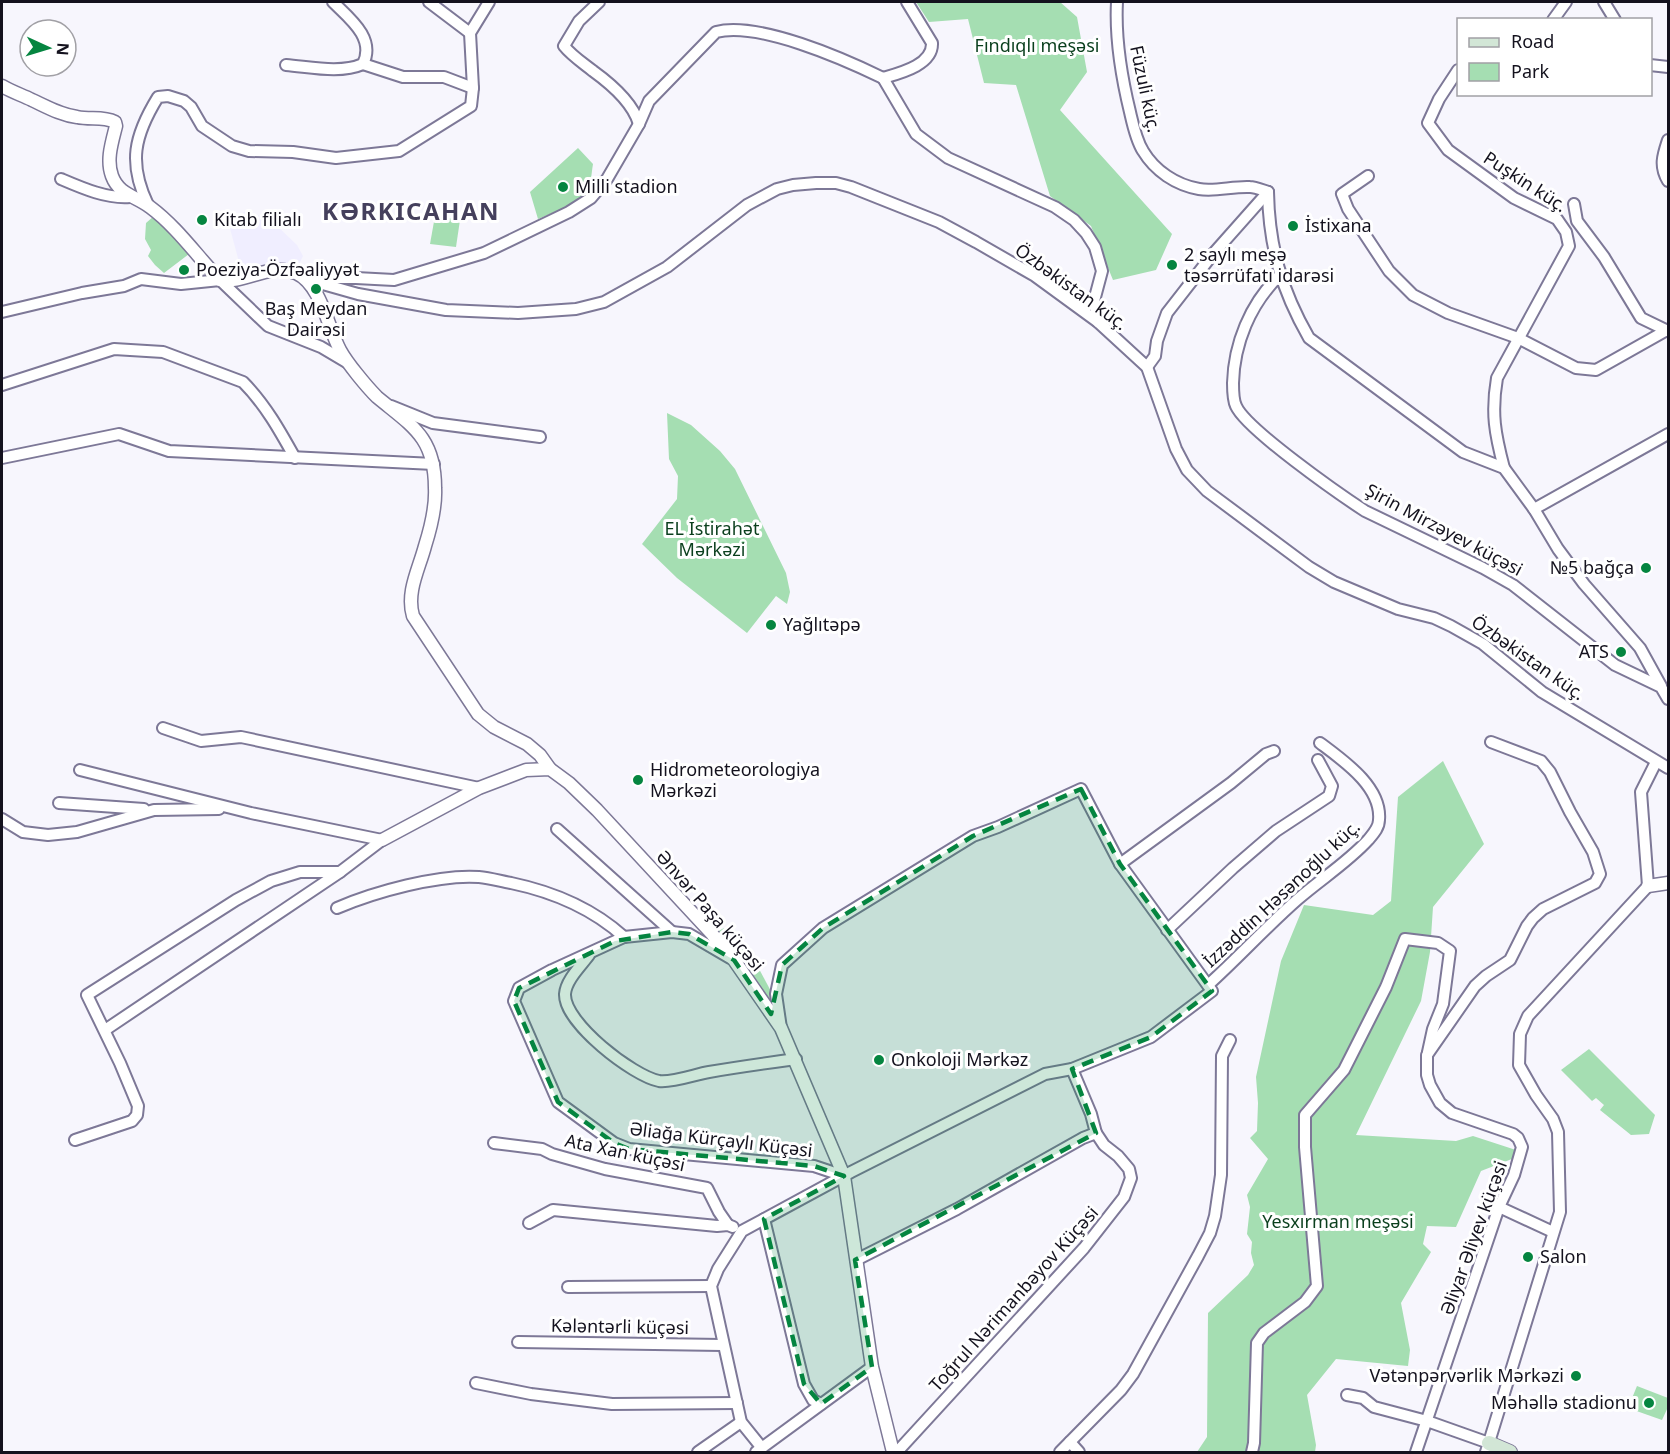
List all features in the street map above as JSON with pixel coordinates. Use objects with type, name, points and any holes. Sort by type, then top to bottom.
[{"type":"main road","points":[[1488,1448],[1510,1452]]},
{"type":"street","points":[[333,2],[358,27],[365,39],[366,51],[363,64]]},
{"type":"street","points":[[429,2],[470,33]]},
{"type":"street","points":[[148,205],[141,191],[135,152],[137,138],[158,97],[168,96],[184,101],[191,107],[202,126],[232,146],[249,151],[293,152],[336,158],[399,152],[471,106],[473,88],[470,33],[489,2]]},
{"type":"street","points":[[599,2],[579,21],[564,46],[609,83],[636,114],[639,124]]},
{"type":"street","points":[[883,78],[918,64],[932,51],[932,43],[907,2]]},
{"type":"street","name":"Füzuli küç.","points":[[1117,2],[1117,30],[1123,79],[1137,138],[1147,157],[1158,170],[1178,183],[1200,190],[1250,187],[1268,192]]},
{"type":"street","points":[[1554,18],[1566,2]]},
{"type":"street","points":[[1604,2],[1614,18]]},
{"type":"street","points":[[2,312],[82,293],[124,286],[141,279],[181,284],[233,280],[261,272],[275,271],[296,273],[311,281],[333,278],[394,280],[484,253],[558,217],[591,198],[607,179],[650,102],[716,32],[746,30],[843,58],[883,78],[916,134],[948,158],[1055,207],[1074,220],[1095,247],[1102,271],[1094,301],[1098,322]]},
{"type":"street","points":[[286,65],[333,69],[363,64],[403,77],[444,77],[473,88]]},
{"type":"street","points":[[1652,64],[1668,67]]},
{"type":"street","name":"Puşkin küç.","points":[[1457,72],[1439,99],[1428,123],[1449,150],[1514,198],[1557,219],[1566,232],[1569,246],[1497,378],[1493,401],[1494,423],[1504,468]]},
{"type":"street","points":[[2,86],[57,112],[78,118],[108,119],[115,122],[109,160],[110,170],[119,188],[130,197],[148,205],[168,222],[220,280],[268,326],[321,347],[352,365]]},
{"type":"street","points":[[1668,140],[1662,158],[1663,173],[1668,181]]},
{"type":"street","points":[[1368,176],[1341,194],[1348,209],[1389,271],[1413,295],[1448,313],[1518,338],[1576,368],[1596,370],[1668,330]]},
{"type":"street","points":[[61,178],[87,189],[121,198],[130,197]]},
{"type":"street","name":"Özbəkistan küç.","points":[[311,281],[358,294],[446,310],[518,313],[576,309],[604,302],[667,267],[728,218],[777,189],[794,185],[836,183],[939,222],[1035,276],[1098,322],[1147,367],[1176,449],[1187,471],[1207,490],[1260,531],[1334,582],[1398,609],[1434,618],[1459,630],[1483,644],[1542,692],[1668,768]]},
{"type":"street","points":[[1268,192],[1268,216],[1279,276],[1309,338],[1337,361],[1463,452],[1504,468],[1534,509],[1564,558],[1640,648],[1668,699]]},
{"type":"street","points":[[1147,367],[1155,356],[1157,341],[1167,313],[1213,254],[1268,192]]},
{"type":"street","points":[[1574,204],[1577,221],[1604,257],[1641,318],[1668,330]]},
{"type":"street","name":"Şirin Mirzəyev küçəsi","points":[[1279,276],[1264,291],[1238,341],[1233,389],[1235,405],[1241,414],[1261,433],[1365,511],[1513,585],[1615,665],[1661,687]]},
{"type":"street","points":[[2,458],[119,434],[169,451],[434,464],[429,447],[412,425],[367,386],[341,351],[311,281]]},
{"type":"street","points":[[2,385],[114,349],[163,352],[243,382],[278,428],[295,458]]},
{"type":"street","points":[[391,406],[433,423],[540,437]]},
{"type":"street","points":[[1534,509],[1668,434]]},
{"type":"street","name":"Ənvər Paşa küçəsi","points":[[434,464],[436,489],[432,520],[412,587],[410,604],[413,616],[478,714],[494,727],[527,744],[540,755],[550,769],[569,783],[597,810],[734,960],[781,1028],[844,1176],[873,1367],[895,1452]]},
{"type":"street","points":[[163,728],[201,741],[241,736],[479,788]]},
{"type":"street","points":[[1427,1055],[1475,986],[1510,960],[1533,918],[1543,909],[1595,883],[1599,874],[1593,852],[1550,772],[1541,761],[1491,742]]},
{"type":"street","name":"İzzəddin Həsənoğlu küç.","points":[[1208,985],[1296,901],[1368,840],[1379,826],[1379,809],[1372,790],[1345,762],[1320,743]]},
{"type":"street","points":[[1120,864],[1231,783],[1266,754],[1274,751]]},
{"type":"street","points":[[1167,930],[1276,831],[1329,796],[1332,786],[1318,760]]},
{"type":"street","points":[[1648,886],[1641,792],[1656,762]]},
{"type":"street","points":[[105,1030],[340,872],[382,840],[479,788],[526,770],[550,769]]},
{"type":"street","points":[[80,770],[231,808],[382,840]]},
{"type":"street","points":[[781,1028],[776,993],[783,965],[823,928],[973,836],[1081,789],[1120,864],[1212,990],[1151,1037],[1072,1069],[1045,1074],[844,1176],[742,1231],[718,1269],[711,1286],[722,1345],[741,1422],[759,1450],[873,1367]]},
{"type":"street","points":[[59,803],[154,810],[231,808]]},
{"type":"street","points":[[2,819],[23,832],[48,835],[77,832],[154,810]]},
{"type":"street","points":[[557,829],[672,932],[689,934],[734,960]]},
{"type":"street","points":[[75,1140],[132,1121],[137,1115],[138,1106],[87,995],[271,881],[300,872],[340,872]]},
{"type":"street","points":[[337,908],[357,899],[430,881],[481,877],[555,894],[594,913],[624,937]]},
{"type":"street","points":[[1347,1395],[1363,1398],[1374,1407],[1427,1421],[1488,1448],[1560,1212],[1558,1132],[1553,1119],[1519,1065],[1520,1034],[1528,1016],[1648,886],[1668,883]]},
{"type":"street","name":"Əliağa Kürçaylı Küçəsi","points":[[672,932],[624,937],[519,988],[514,1001],[558,1102],[614,1143],[629,1149],[814,1166],[844,1176]]},
{"type":"street","name":"Əliyar Əliyev küçəsi","points":[[1252,1452],[1257,1342],[1269,1329],[1305,1302],[1317,1286],[1305,1146],[1305,1115],[1344,1070],[1386,987],[1405,939],[1438,943],[1450,951],[1443,1004],[1433,1029],[1427,1055],[1427,1075],[1440,1103],[1452,1113],[1513,1134],[1518,1138],[1522,1147],[1514,1175],[1499,1207],[1416,1452]]},
{"type":"street","points":[[591,953],[566,987],[567,1005],[599,1045],[639,1074],[661,1081],[796,1059]]},
{"type":"street","points":[[1060,1452],[1121,1390],[1133,1374],[1210,1233],[1219,1198],[1221,1175],[1222,1056],[1230,1040]]},
{"type":"street","name":"Toğrul Nərimanbəyov Küçəsi","points":[[895,1452],[1084,1248],[1124,1197],[1131,1178],[1129,1169],[1104,1145],[1096,1133],[1091,1114],[1072,1069]]},
{"type":"street","points":[[856,1260],[957,1209],[1083,1138],[1096,1133]]},
{"type":"street","name":"Ata Xan küçəsi","points":[[494,1143],[542,1149],[605,1169],[707,1188],[718,1212],[728,1225]]},
{"type":"street","points":[[1499,1207],[1553,1232]]},
{"type":"street","points":[[529,1223],[553,1210],[717,1226],[728,1225],[742,1231]]},
{"type":"street","points":[[764,1219],[804,1384],[813,1401],[821,1404]]},
{"type":"street","points":[[568,1287],[711,1286]]},
{"type":"street","name":"Kələntərli küçəsi","points":[[518,1342],[722,1345]]},
{"type":"street","points":[[476,1383],[531,1394],[612,1404],[737,1403]]},
{"type":"street","points":[[698,1452],[741,1422]]},
{"type":"street","points":[[1070,1442],[1079,1452]]},
{"type":"highlighted area","points":[[1081,789],[1120,864],[1212,991],[1151,1037],[1072,1069],[1096,1133],[855,1260],[872,1367],[821,1404],[804,1384],[764,1219],[844,1176],[814,1166],[629,1149],[614,1143],[558,1102],[514,1001],[519,988],[615,941],[672,932],[689,934],[734,960],[771,1014],[782,965],[823,928],[973,836]]},
{"type":"shaded area","points":[[248,210],[275,224],[297,245],[303,256],[296,270],[242,273],[228,221]]},
{"type":"green space","name":"Fındıqlı meşəsi","points":[[916,2],[1060,2],[1077,17],[1087,72],[1060,110],[1172,234],[1156,270],[1113,280],[1091,226],[1050,196],[1016,85],[984,83],[968,19],[929,22]]},
{"type":"green space","name":"Milli stadion","points":[[578,148],[593,164],[586,196],[583,200],[538,219],[530,192]]},
{"type":"green space","points":[[154,216],[189,254],[164,273],[148,256],[151,250],[145,239],[146,223]]},
{"type":"green space","points":[[435,216],[460,220],[456,247],[430,244]]},
{"type":"green space","name":"EL İstirahət Mərkəzi","points":[[667,413],[691,425],[720,451],[735,469],[786,573],[790,592],[787,604],[776,596],[747,633],[677,578],[642,544],[677,499],[678,476],[669,459]]},
{"type":"green space","name":"Yesxırman meşəsi","points":[[1443,761],[1484,844],[1433,907],[1430,952],[1421,1001],[1356,1135],[1456,1141],[1473,1136],[1519,1151],[1517,1157],[1481,1171],[1456,1227],[1427,1226],[1423,1244],[1431,1252],[1401,1303],[1410,1350],[1408,1366],[1336,1359],[1307,1395],[1316,1445],[1315,1452],[1197,1452],[1207,1437],[1208,1313],[1248,1275],[1254,1265],[1251,1253],[1252,1242],[1247,1234],[1250,1207],[1247,1195],[1268,1159],[1250,1138],[1257,1131],[1256,1077],[1281,961],[1304,905],[1373,915],[1391,901],[1398,797]]},
{"type":"green space","points":[[724,928],[735,930],[751,954],[773,995],[775,1014],[717,932]]},
{"type":"green space","points":[[1589,1049],[1655,1115],[1649,1134],[1631,1135],[1600,1110],[1604,1105],[1596,1098],[1592,1101],[1561,1070]]},
{"type":"green space","name":"Məhəllə stadionu","points":[[1637,1386],[1668,1398],[1668,1407],[1662,1420],[1628,1408]]},
{"type":"place","name":"Milli stadion","points":[[563,187]]},
{"type":"place","name":"Kitab filialı","points":[[202,220]]},
{"type":"place","name":"İstixana","points":[[1293,226]]},
{"type":"place","name":"2 saylı meşə təsərrüfatı idarəsi","points":[[1172,265]]},
{"type":"place","name":"Poeziya-Özfəaliyyət","points":[[184,270]]},
{"type":"place","name":"Baş Meydan Dairəsi","points":[[316,289]]},
{"type":"place","name":"№5 bağça","points":[[1646,568]]},
{"type":"place","name":"Yağlıtəpə","points":[[771,625]]},
{"type":"place","name":"ATS","points":[[1621,652]]},
{"type":"place","name":"Hidrometeorologiya Mərkəzi","points":[[638,780]]},
{"type":"place","name":"Onkoloji Mərkəz","points":[[879,1060]]},
{"type":"place","name":"Salon","points":[[1528,1257]]},
{"type":"place","name":"Vətənpərvərlik Mərkəzi","points":[[1576,1376]]},
{"type":"place","name":"Məhəllə stadionu","points":[[1649,1403]]},
{"type":"district","name":"KƏRKICAHAN","points":[[411,212]]}]
